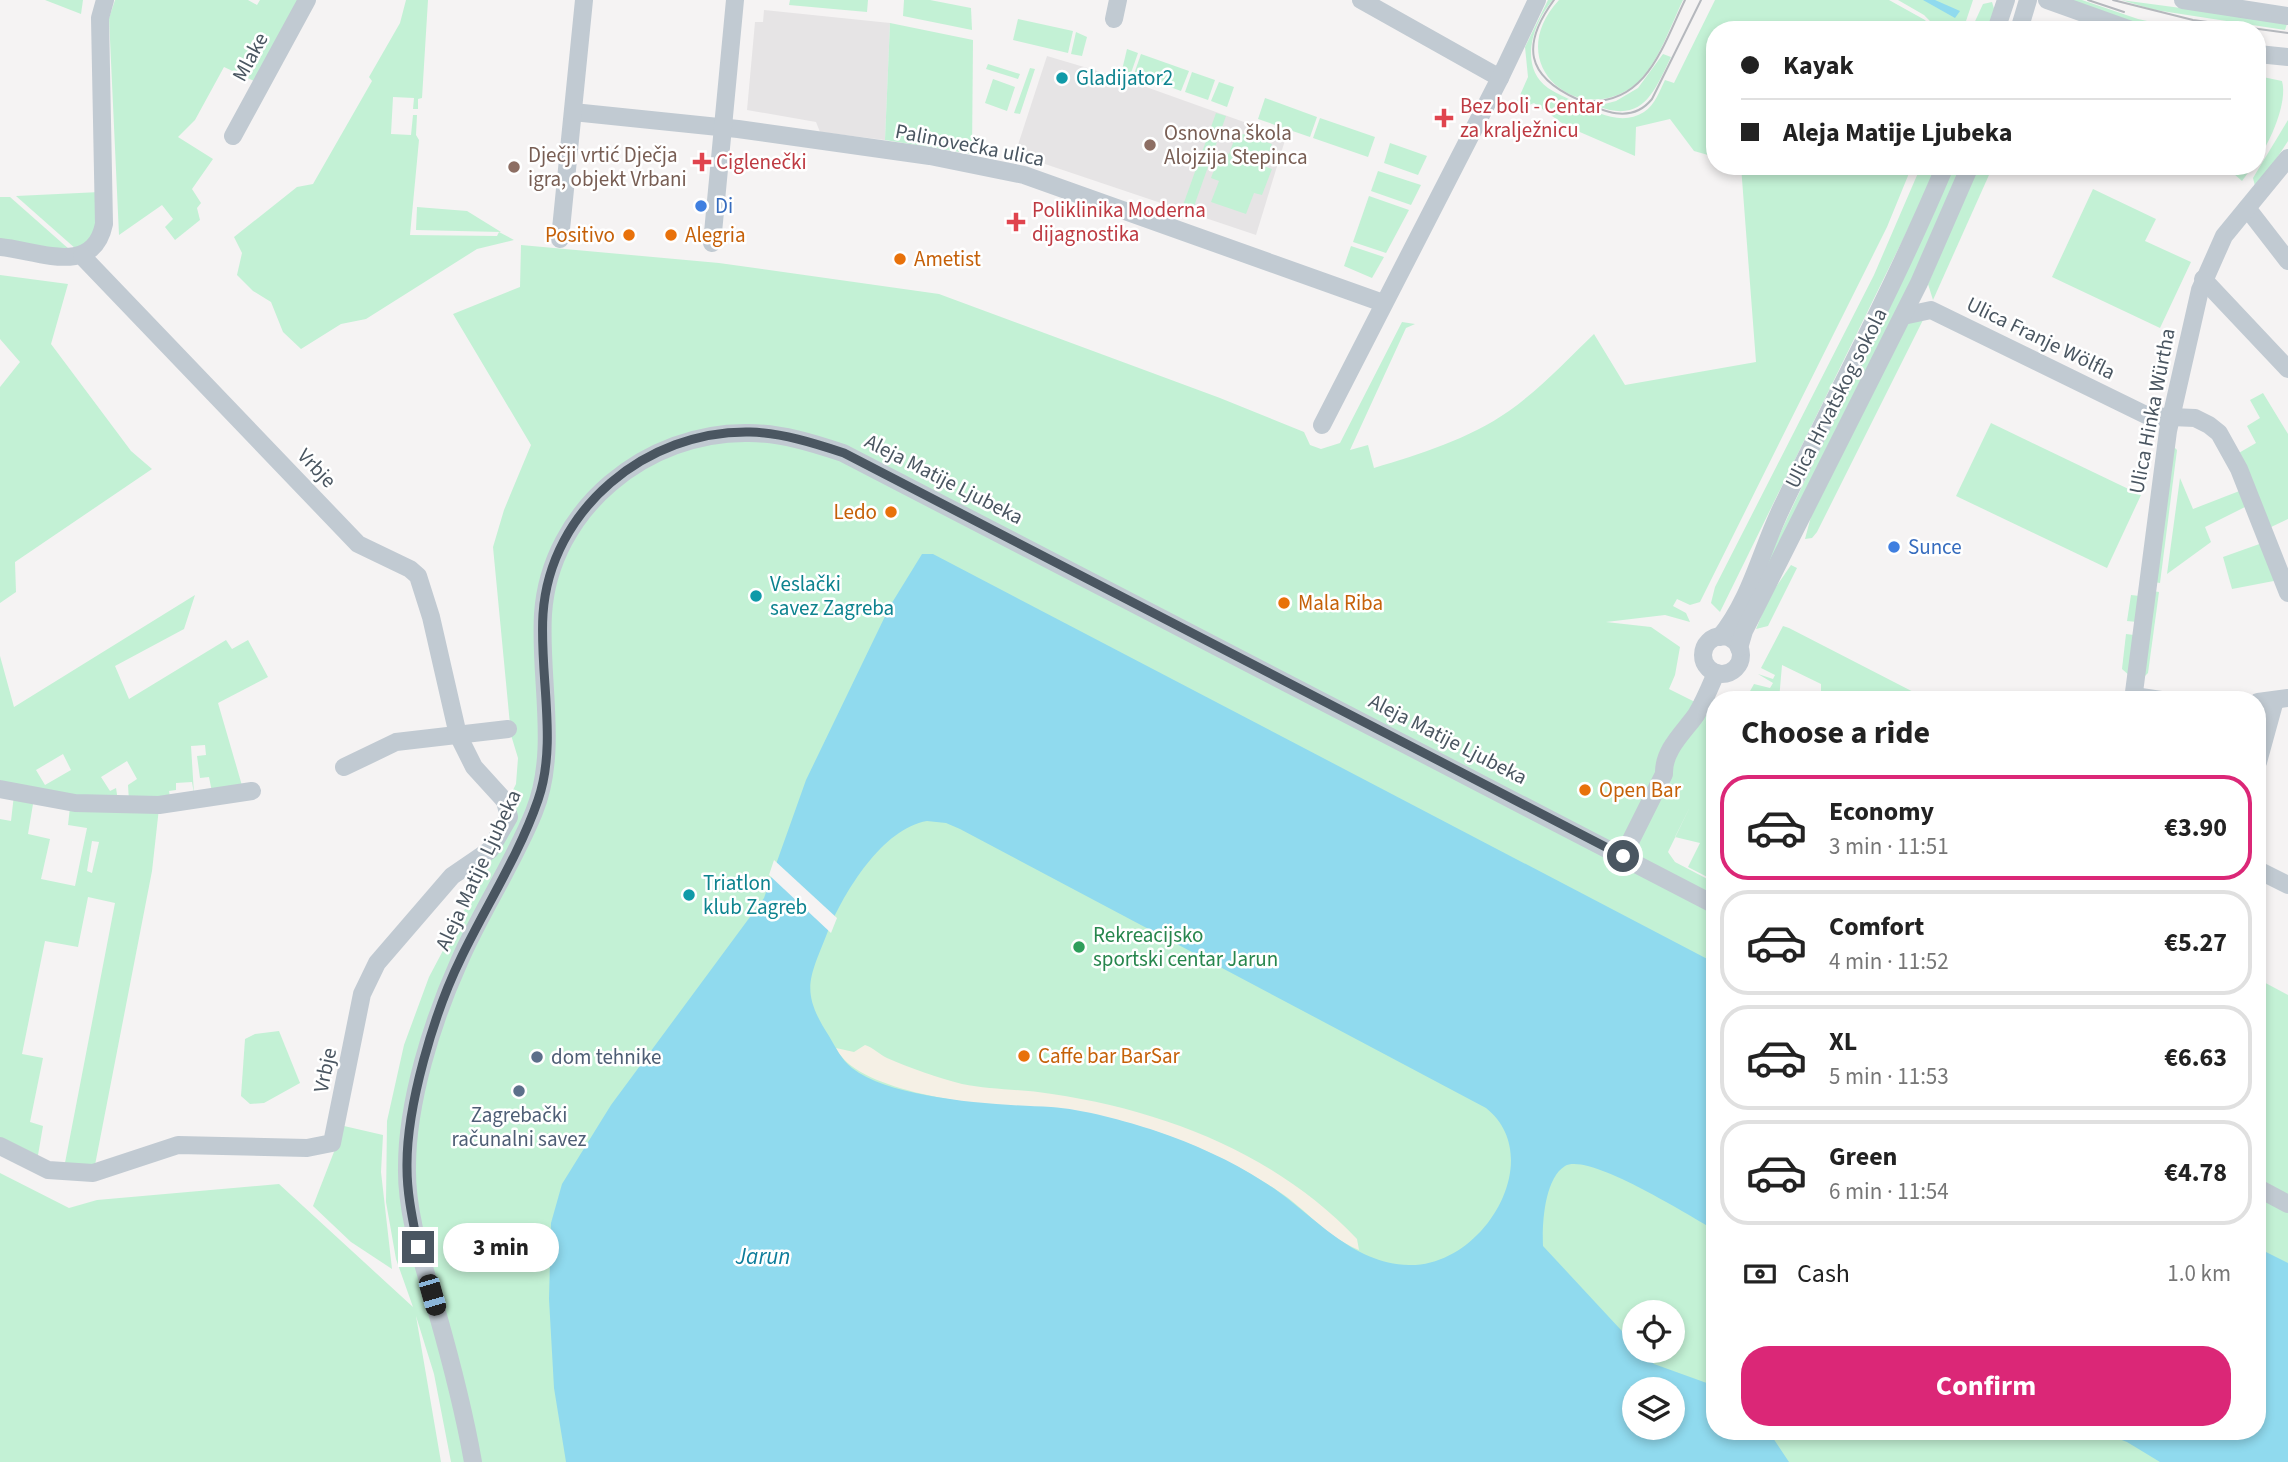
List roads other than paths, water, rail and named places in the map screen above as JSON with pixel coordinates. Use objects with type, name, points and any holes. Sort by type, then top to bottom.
[{"type":"street","points":[[0,247],[82,256],[98,244],[104,224],[100,18],[105,0]]},
{"type":"street","name":"Mlake","points":[[233,136],[307,0]]},
{"type":"street","points":[[560,239],[584,0]]},
{"type":"street","points":[[712,243],[735,0]]},
{"type":"street","points":[[1114,19],[1118,0]]},
{"type":"street","points":[[1361,0],[1500,78]]},
{"type":"street","points":[[1322,425],[1382,303],[1500,78],[1537,0]]},
{"type":"street","points":[[1999,21],[2006,0]]},
{"type":"street","points":[[2022,21],[2028,0]]},
{"type":"street","points":[[2047,0],[2106,21]]},
{"type":"street","points":[[2183,0],[2288,16]]},
{"type":"street","points":[[2266,55],[2288,57]]},
{"type":"street","name":"Palinovečka ulica","points":[[573,112],[723,127],[930,156],[1024,175],[1382,303]]},
{"type":"street","name":"Ulica Hinka Würtha","points":[[2134,691],[2170,417],[2203,279],[2216,248],[2288,158]]},
{"type":"street","name":"Ulica Hrvatskog sokola","points":[[1720,637],[1735,615],[1761,563],[1781,509],[1892,287],[1941,175]]},
{"type":"street","name":"Ulica Hrvatskog sokola","points":[[1739,648],[1744,631],[1919,283],[1966,175]]},
{"type":"street","points":[[2247,208],[2288,261]]},
{"type":"street","name":"Vrbje","points":[[0,1146],[48,1170],[93,1173],[178,1144],[307,1148],[332,1143],[362,993],[377,963],[452,876],[490,849],[509,817],[505,802],[474,767],[458,735],[431,617],[418,576],[410,569],[358,544],[82,256]]},
{"type":"street","points":[[2203,279],[2288,369]]},
{"type":"street","points":[[1903,316],[1931,310],[1919,283]]},
{"type":"street","name":"Ulica Franje Wölfla","points":[[1931,310],[2148,416],[2198,418],[2219,433],[2239,469],[2288,593]]},
{"type":"street","name":"Aleja Matije Ljubeka","points":[[473,1462],[458,1389],[418,1247],[410,1205],[407,1165],[413,1111],[435,1021],[540,794],[545,735],[543,613],[553,566],[580,514],[614,480],[648,457],[685,442],[749,432],[789,438],[844,453],[1706,900]]},
{"type":"street","points":[[1720,637],[1731,639],[1739,648],[1740,658],[1736,668],[1727,673],[1716,673],[1707,667],[1703,656],[1706,645],[1720,637]]},
{"type":"street","points":[[1707,691],[1716,673]]},
{"type":"street","points":[[1623,856],[1664,774],[1666,760],[1683,729],[1695,717],[1706,694]]},
{"type":"street","points":[[2266,731],[2274,700]]},
{"type":"street","points":[[344,767],[396,742],[508,729]]},
{"type":"street","points":[[0,789],[75,803],[159,806],[252,791]]},
{"type":"street","points":[[2266,874],[2288,885]]},
{"type":"street","points":[[2266,1192],[2288,1204]]},
{"type":"water","points":[[1923,0],[1935,0],[1960,11],[1955,18]]},
{"type":"water","name":"Jarun","points":[[922,554],[933,554],[1706,958],[1706,1225],[1616,1176],[1577,1164],[1565,1166],[1553,1181],[1544,1215],[1543,1246],[1622,1331],[1622,1363],[1653,1363],[1706,1383],[1706,1440],[1774,1440],[1789,1462],[566,1462],[554,1388],[549,1299],[551,1223],[562,1184],[611,1105],[764,898],[806,780],[890,606]],"holes":[[[927,821],[946,823],[1486,1108],[1504,1129],[1511,1153],[1509,1180],[1499,1206],[1483,1229],[1461,1248],[1436,1261],[1409,1265],[1387,1262],[1349,1246],[1251,1174],[1212,1153],[1170,1136],[1076,1110],[1004,1105],[919,1094],[870,1079],[852,1068],[839,1053],[820,1020],[811,995],[812,973],[835,915],[867,864],[895,836],[911,826]]]},
{"type":"water","points":[[2266,1252],[2288,1263],[2288,1462],[2160,1462],[2122,1440],[2266,1440]]},
{"type":"tram line","points":[[1554,0],[1536,31],[1534,58],[1539,69],[1547,80],[1577,99],[1596,108],[1626,114],[1644,107],[1652,99],[1701,0]]},
{"type":"tram line","points":[[1586,101],[1607,100],[1638,83],[1660,53],[1685,0]]},
{"type":"tram line","points":[[2088,0],[2124,12]]},
{"type":"tram line","points":[[2113,0],[2200,21]]},
{"type":"tram line","points":[[2266,30],[2288,33]]},
{"type":"place","name":"Gladijator2","points":[[1062,78]]},
{"type":"place","name":"Bez boli - Centar za kralježnicu","points":[[1444,118]]},
{"type":"place","name":"Osnovna škola Alojzija Stepinca","points":[[1150,145]]},
{"type":"place","name":"Ciglenečki","points":[[702,162]]},
{"type":"place","name":"Dječji vrtić Dječja igra, objekt Vrbani","points":[[514,167]]},
{"type":"place","name":"Di","points":[[701,206]]},
{"type":"place","name":"Poliklinika Moderna dijagnostika","points":[[1016,222]]},
{"type":"place","name":"Positivo","points":[[629,235]]},
{"type":"place","name":"Alegria","points":[[671,235]]},
{"type":"place","name":"Ametist","points":[[900,259]]},
{"type":"place","name":"Ledo","points":[[891,512]]},
{"type":"place","name":"Sunce","points":[[1894,547]]},
{"type":"place","name":"Veslački savez Zagreba","points":[[756,596]]},
{"type":"place","name":"Mala Riba","points":[[1284,603]]},
{"type":"place","name":"Open Bar","points":[[1585,790]]},
{"type":"place","name":"Triatlon klub Zagreb","points":[[689,895]]},
{"type":"place","name":"Rekreacijsko sportski centar Jarun","points":[[1079,947]]},
{"type":"place","name":"Caffe bar BarSar","points":[[1024,1056]]},
{"type":"place","name":"dom tehnike","points":[[537,1057]]},
{"type":"place","name":"Zagrebački računalni savez","points":[[519,1091]]}]
